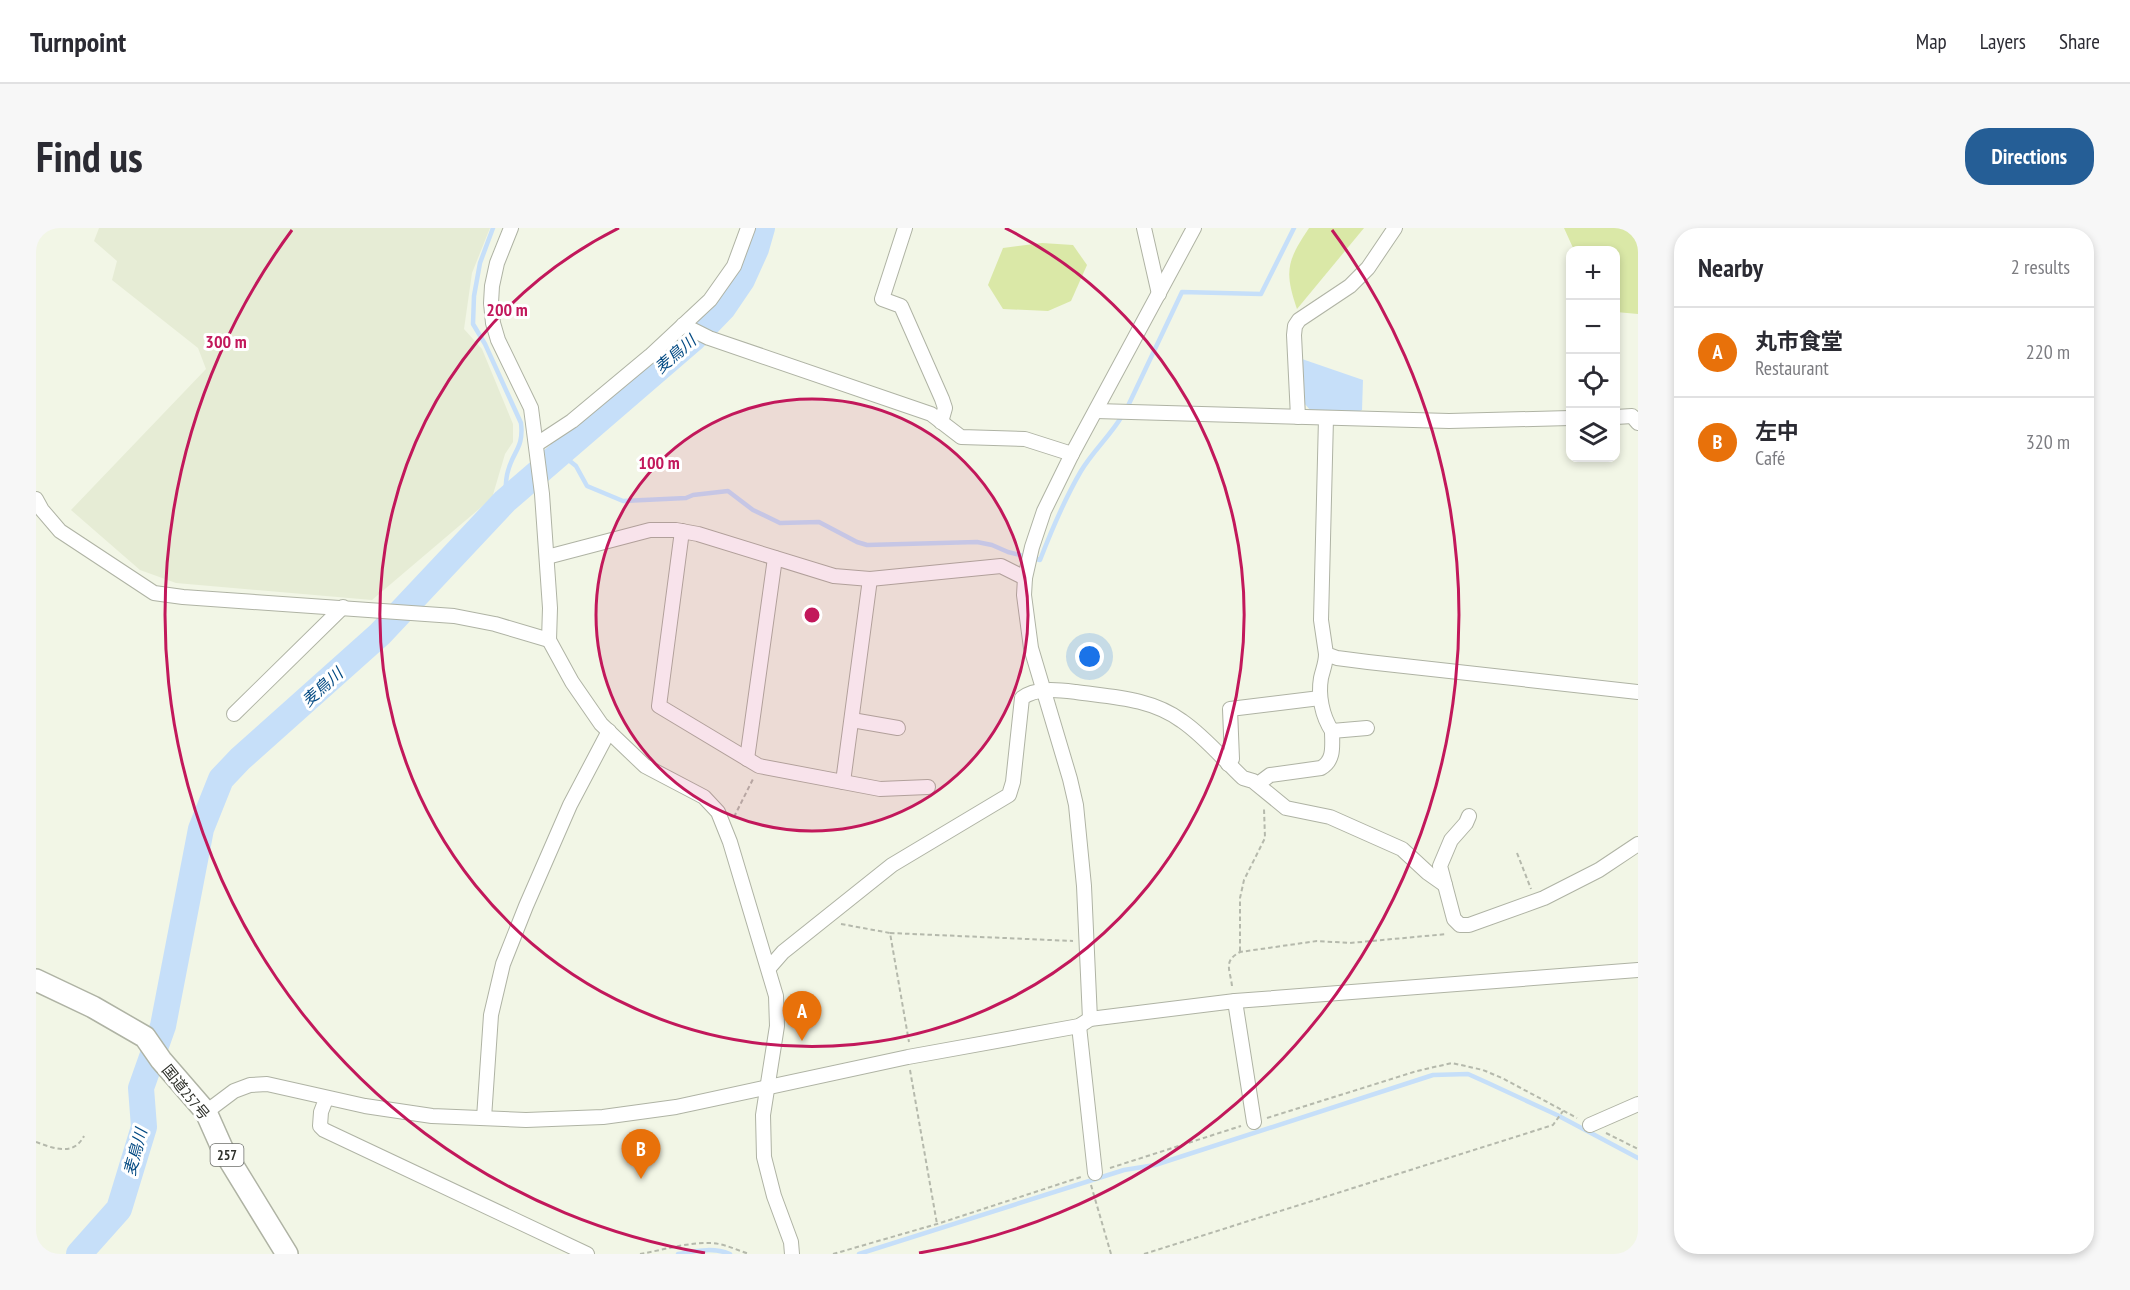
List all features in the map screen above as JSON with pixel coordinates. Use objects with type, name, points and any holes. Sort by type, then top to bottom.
[{"type":"highway","name":"国道257号","points":[[36,980],[93,1007],[145,1037],[161,1060],[206,1112],[222,1148],[287,1254]]},
{"type":"street","points":[[511,228],[497,263],[492,286],[493,322],[498,340],[531,408],[537,444],[547,557],[549,640],[572,682],[601,724],[645,766],[704,797],[718,812],[724,826],[776,996],[777,1026],[763,1114],[764,1157],[774,1196],[791,1242],[792,1254]]},
{"type":"street","points":[[537,444],[572,421],[650,356],[710,300],[734,266],[748,228]]},
{"type":"street","points":[[905,228],[882,299],[901,306],[942,399],[945,408],[941,422]]},
{"type":"street","points":[[1144,228],[1159,294]]},
{"type":"street","points":[[1095,1173],[1084,1023],[1084,886],[1076,806],[1031,648],[1026,618],[1025,578],[1044,511],[1072,454],[1194,228]]},
{"type":"street","points":[[1298,417],[1295,326],[1304,316],[1350,286],[1368,268],[1395,228]]},
{"type":"street","points":[[683,325],[709,338],[931,414],[961,437],[1025,439],[1072,454]]},
{"type":"street","points":[[1096,411],[1449,421],[1566,418]]},
{"type":"street","points":[[1620,417],[1632,416],[1638,423]]},
{"type":"street","points":[[1263,788],[1270,775],[1321,768],[1331,758],[1332,730],[1328,725],[1320,698],[1321,678],[1326,663],[1321,620],[1326,418]]},
{"type":"street","points":[[36,499],[60,531],[154,593],[454,616],[495,624],[549,640]]},
{"type":"street","points":[[547,557],[650,530],[682,531],[834,576],[870,579],[1001,566],[1025,578]]},
{"type":"street","points":[[682,531],[660,706],[753,762],[880,789],[928,787]]},
{"type":"street","points":[[753,762],[775,558]]},
{"type":"street","points":[[843,782],[870,579]]},
{"type":"street","points":[[234,714],[343,608]]},
{"type":"street","points":[[1326,654],[1358,660],[1638,692]]},
{"type":"street","points":[[769,968],[783,952],[892,865],[1009,795],[1013,782],[1022,698],[1027,694],[1043,690],[1123,698],[1148,704],[1183,721],[1243,778],[1263,788],[1286,808],[1330,817],[1402,849],[1445,885]]},
{"type":"street","points":[[1228,764],[1232,759],[1230,710],[1320,698]]},
{"type":"street","points":[[852,720],[898,728]]},
{"type":"street","points":[[1332,730],[1368,728]]},
{"type":"street","points":[[484,1118],[491,1015],[503,964],[570,806],[609,731]]},
{"type":"street","points":[[1469,816],[1451,840],[1440,866],[1454,919],[1460,925],[1466,925],[1536,901],[1590,875],[1638,844]]},
{"type":"street","points":[[206,1112],[234,1091],[250,1085],[267,1084],[326,1098],[432,1116],[526,1120],[603,1118],[676,1107],[768,1086],[1084,1023],[1235,1001],[1638,970]]},
{"type":"street","points":[[1235,1001],[1254,1122]]},
{"type":"street","points":[[326,1098],[321,1112],[320,1126],[324,1130],[587,1254]]},
{"type":"street","points":[[1590,1125],[1638,1104]]},
{"type":"path","points":[[724,826],[735,816],[753,762]]},
{"type":"path","points":[[1240,952],[1240,898],[1244,880],[1263,843],[1266,830],[1263,788]]},
{"type":"path","points":[[1517,853],[1536,901]]},
{"type":"path","points":[[830,914],[836,923],[890,933],[1085,942]]},
{"type":"path","points":[[1235,1001],[1228,962],[1231,957],[1240,952],[1317,941],[1350,943],[1452,933],[1466,925]]},
{"type":"path","points":[[890,933],[937,1224]]},
{"type":"path","points":[[1095,1173],[1417,1071],[1452,1063],[1492,1074],[1638,1149]]},
{"type":"path","points":[[1144,1254],[1553,1125],[1563,1111]]},
{"type":"path","points":[[36,1142],[59,1150],[68,1150],[81,1142],[84,1136]]},
{"type":"path","points":[[833,1254],[937,1224],[1088,1175],[1111,1254]]},
{"type":"path","points":[[640,1254],[712,1243],[749,1254]]},
{"type":"shaded area","points":[[99,228],[490,228],[472,273],[464,329],[482,349],[513,424],[513,442],[505,454],[492,498],[372,600],[176,583],[140,570],[71,510],[206,369],[198,348],[112,280],[117,261],[94,241]]},
{"type":"green space","points":[[1309,228],[1364,228],[1297,309],[1290,285],[1290,267],[1296,249]]},
{"type":"green space","points":[[1564,228],[1638,228],[1638,314],[1620,312],[1620,246],[1572,246]]},
{"type":"green space","points":[[1042,243],[1073,245],[1087,265],[1071,301],[1048,311],[1003,309],[988,285],[1003,248]]},
{"type":"water","points":[[1302,359],[1363,380],[1362,410],[1358,412],[1311,411],[1304,403]]},
{"type":"waterway","points":[[493,228],[480,263],[474,296],[473,324],[485,344],[521,423],[520,444],[507,474],[505,501]]},
{"type":"waterway","name":"麦鳥川","points":[[79,1254],[119,1209],[144,1127],[141,1088],[163,1026],[201,829],[221,779],[240,759],[380,634],[505,501],[693,339],[723,308],[742,280],[756,249],[762,228]]},
{"type":"waterway","points":[[1127,408],[1182,292],[1261,294],[1294,228]]},
{"type":"waterway","points":[[560,453],[576,466],[587,486],[623,501],[686,498],[693,495],[728,491],[753,510],[780,523],[819,522],[867,545],[977,542],[1040,560],[1081,471],[1122,416]]},
{"type":"waterway","points":[[859,1254],[1124,1170],[1155,1165],[1433,1075],[1468,1074],[1557,1115],[1638,1158]]},
{"type":"waterway","points":[[678,1254],[711,1250],[730,1254]]},
{"type":"place","name":"丸市食堂","points":[[802,1041]]},
{"type":"place","name":"左中","points":[[641,1179]]}]
